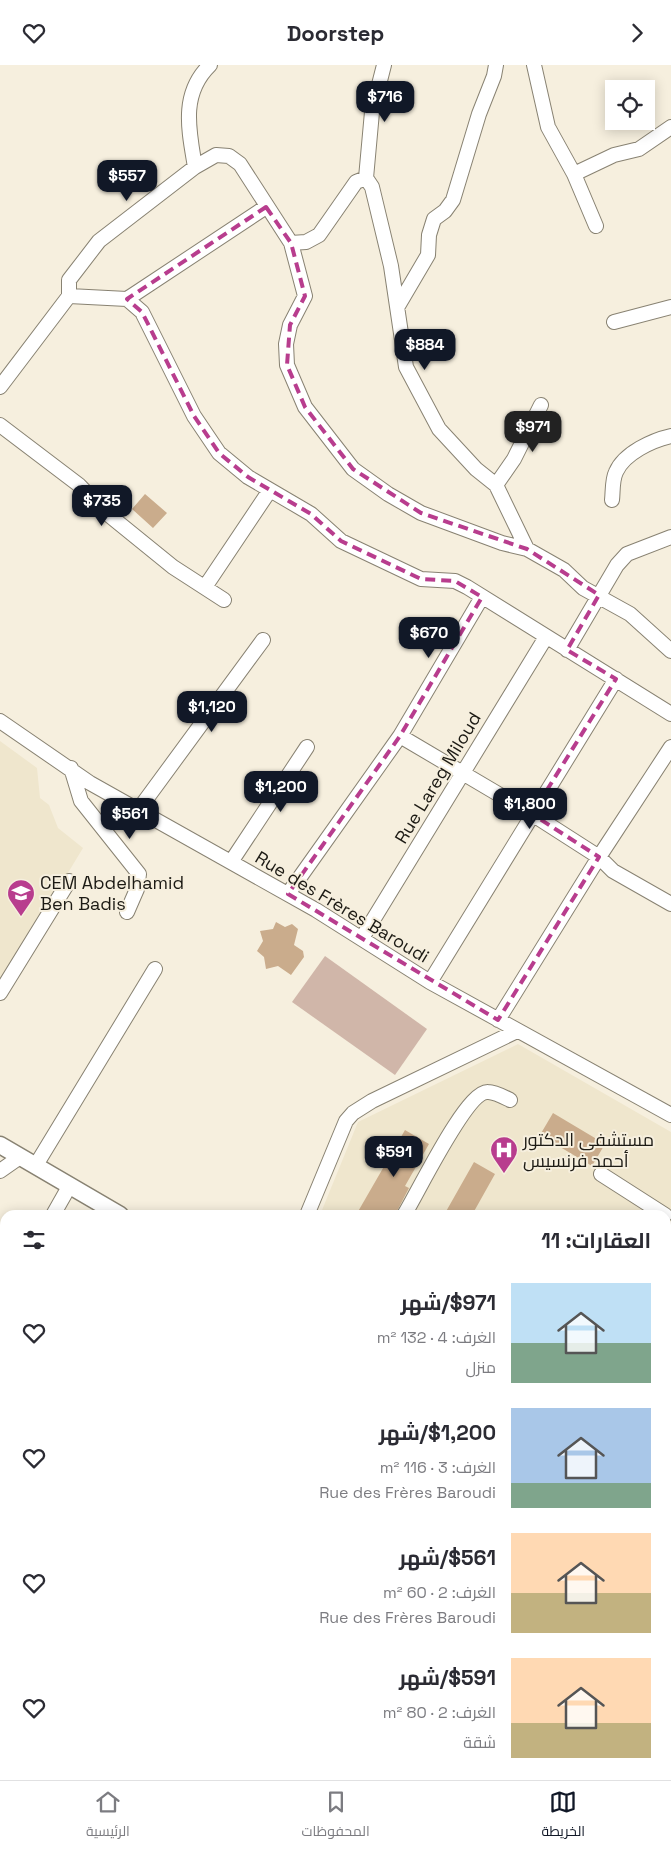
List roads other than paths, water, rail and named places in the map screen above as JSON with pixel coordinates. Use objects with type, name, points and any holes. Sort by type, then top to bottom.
[{"type":"main road","points":[[0,1145],[112,1210]]},
{"type":"street","points":[[195,167],[187,120],[193,90],[199,75],[210,65]]},
{"type":"street","points":[[384,65],[372,112],[366,178],[372,187],[375,198],[398,306],[406,367],[439,429],[476,469],[496,485],[527,549]]},
{"type":"street","points":[[398,306],[428,255],[429,235],[434,219],[445,211],[453,200],[496,65]]},
{"type":"street","points":[[534,65],[548,127],[574,174],[596,226]]},
{"type":"street","points":[[574,174],[614,155],[640,149],[671,127]]},
{"type":"street","points":[[0,387],[69,296],[69,281],[98,241],[195,167],[216,155],[229,156],[240,164],[266,207],[292,243],[305,296],[290,325],[286,344],[286,365],[306,407],[327,437],[354,469],[388,494],[421,513],[502,543],[527,549],[564,570],[583,588],[599,595],[630,614],[671,651]]},
{"type":"street","points":[[292,243],[306,242],[319,235],[356,182],[366,178]]},
{"type":"street","points":[[69,296],[127,299],[266,207]]},
{"type":"street","points":[[127,299],[142,312],[194,416],[219,453],[248,477],[311,514],[341,541],[421,579],[455,581],[671,714]]},
{"type":"street","points":[[614,322],[671,307]]},
{"type":"street","points":[[496,485],[514,459],[541,405]]},
{"type":"street","points":[[0,425],[79,485],[104,511],[172,567],[224,600]]},
{"type":"street","points":[[612,500],[616,472],[634,452],[655,439],[671,436]]},
{"type":"street","points":[[205,587],[270,490]]},
{"type":"street","points":[[567,650],[617,565],[627,554],[671,537]]},
{"type":"street","points":[[288,895],[400,736],[482,597]]},
{"type":"street","name":"Rue Lareg Miloud","points":[[362,938],[546,637]]},
{"type":"street","points":[[138,809],[263,640]]},
{"type":"street","points":[[430,981],[616,679]]},
{"type":"street","name":"Rue des Frères Baroudi","points":[[0,721],[71,768],[90,783],[288,895],[517,1031],[671,1115]]},
{"type":"street","points":[[400,736],[532,814],[599,857],[612,871],[671,904]]},
{"type":"street","points":[[231,862],[306,747]]},
{"type":"street","points":[[498,1020],[599,857],[671,747]]},
{"type":"street","points":[[71,768],[80,801],[139,874],[137,889],[127,913]]},
{"type":"street","points":[[0,993],[69,881]]},
{"type":"street","points":[[36,1165],[156,969]]},
{"type":"street","points":[[309,1210],[346,1121],[353,1113],[372,1101],[517,1031]]},
{"type":"street","points":[[408,1210],[442,1147],[469,1104],[479,1095],[488,1092],[510,1100]]},
{"type":"street","points":[[0,1171],[20,1157]]},
{"type":"street","points":[[601,1174],[658,1210]]},
{"type":"street","points":[[56,1210],[70,1185]]},
{"type":"place","name":"CEM Abdelhamid Ben Badis","points":[[21,917]]},
{"type":"place","name":"مستشفى الدكتور أحمد فرنسيس","points":[[504,1174]]}]
